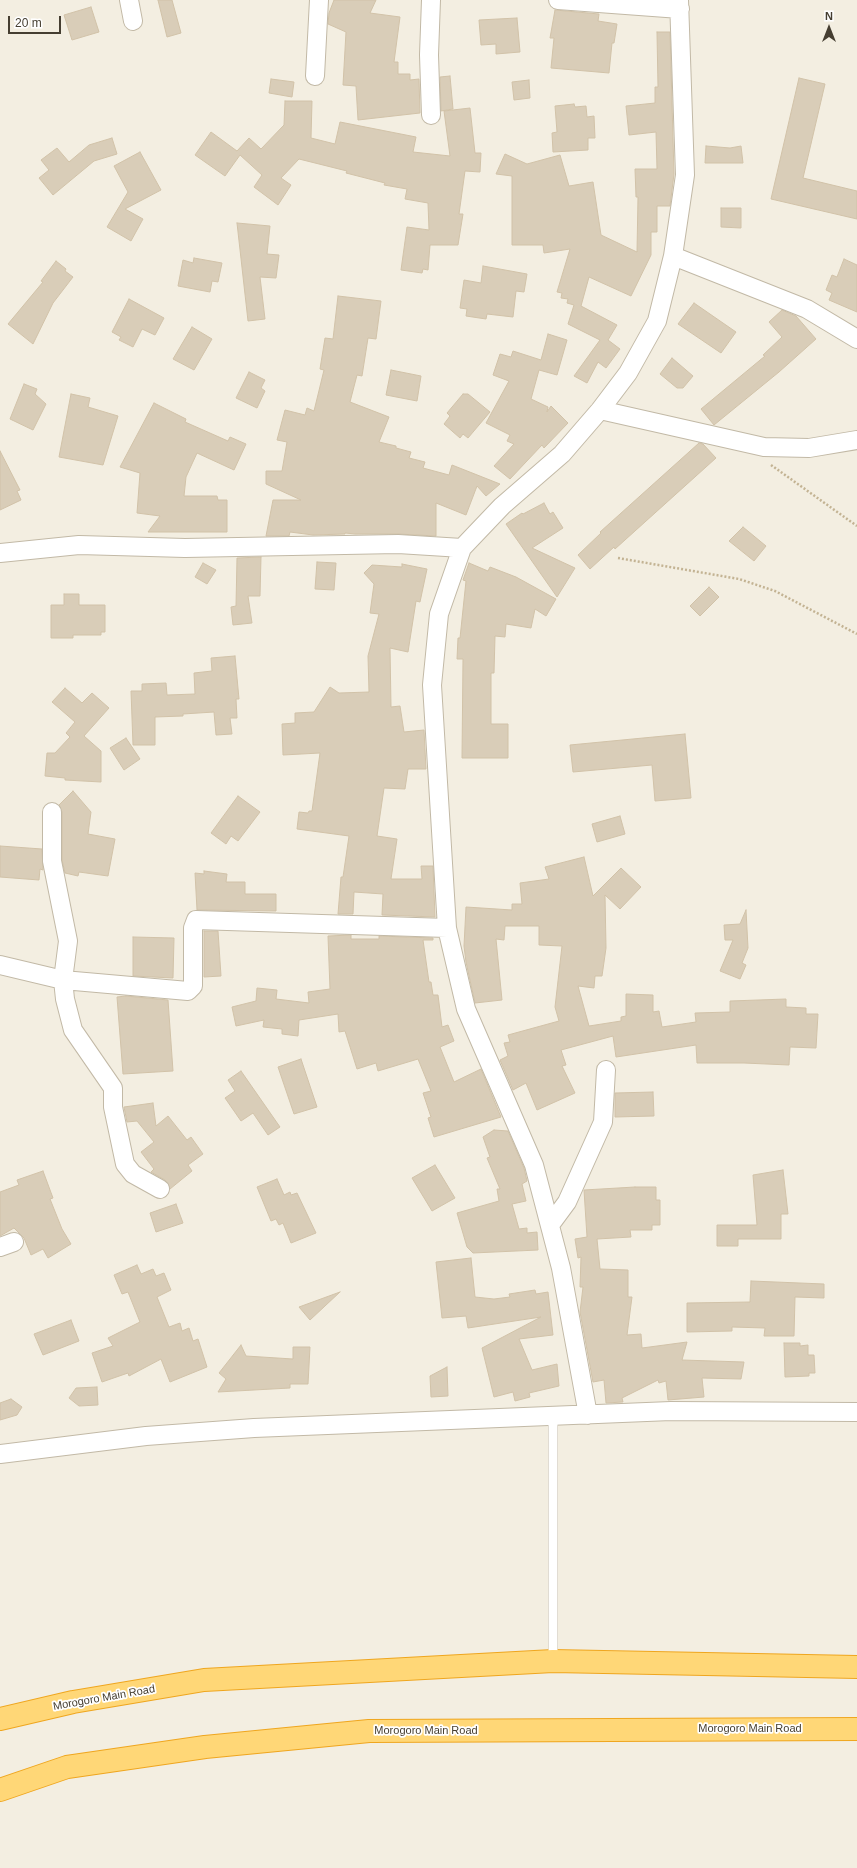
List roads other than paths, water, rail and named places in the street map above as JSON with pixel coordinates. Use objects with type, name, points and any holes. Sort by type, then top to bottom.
[{"type":"highway","name":"Morogoro Main Road","points":[[0,1719],[73,1702],[204,1680],[553,1661],[857,1667]]},
{"type":"highway","name":"Morogoro Main Road","points":[[0,1790],[67,1767],[205,1748],[369,1731],[857,1729]]},
{"type":"street","points":[[129,0],[133,21]]},
{"type":"street","points":[[315,76],[319,0]]},
{"type":"street","points":[[431,0],[429,55],[431,115]]},
{"type":"street","points":[[558,0],[680,4],[684,175],[673,256],[657,321],[628,372],[600,410],[562,454],[502,506],[462,548],[439,614],[432,685],[447,928],[466,1009],[534,1164],[561,1268],[588,1415]]},
{"type":"street","points":[[673,256],[807,309],[857,339]]},
{"type":"street","points":[[600,410],[764,446],[810,448],[857,440]]},
{"type":"street","points":[[0,553],[79,545],[185,548],[398,544],[462,548]]},
{"type":"street","points":[[52,812],[52,861],[68,941],[63,980],[65,999],[73,1030],[113,1088],[113,1107],[125,1164],[133,1174],[160,1189]]},
{"type":"street","points":[[0,965],[63,980],[188,991],[193,986],[193,928],[196,920],[447,928]]},
{"type":"street","points":[[550,1225],[567,1202],[603,1122],[606,1070]]},
{"type":"street","points":[[0,1454],[146,1436],[254,1428],[671,1411],[857,1412]]},
{"type":"lane","points":[[553,1416],[553,1661]]}]
